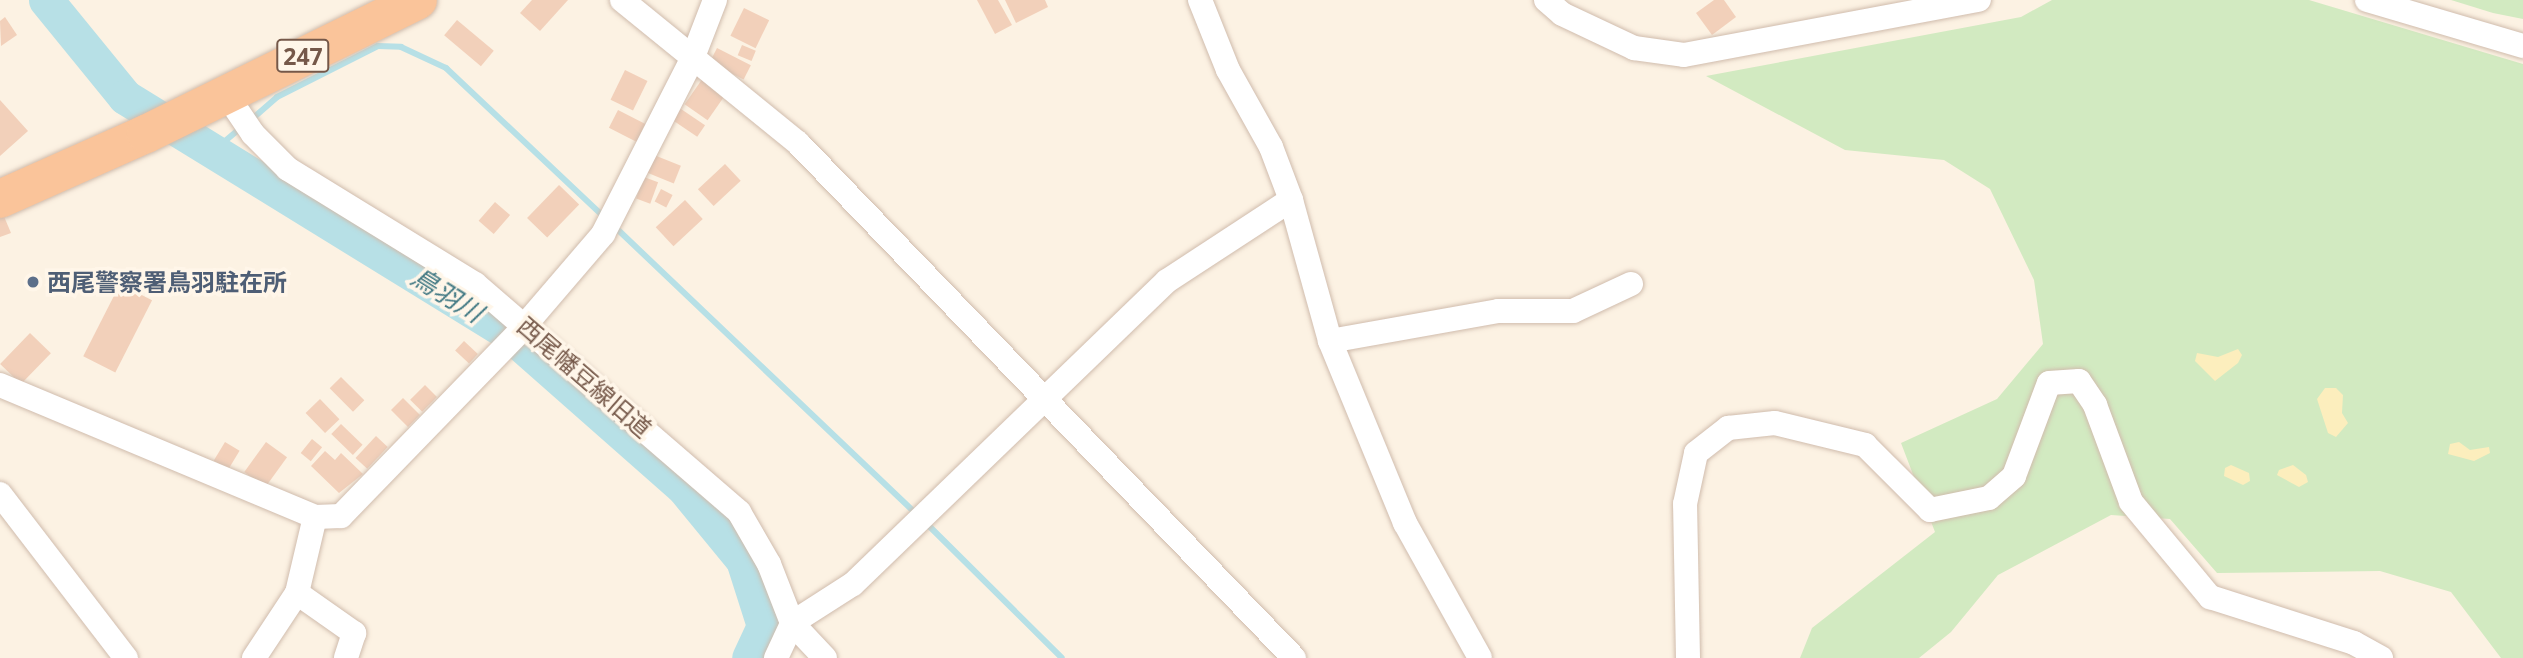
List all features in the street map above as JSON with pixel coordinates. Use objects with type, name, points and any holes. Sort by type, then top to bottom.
[{"type":"highway","name":"247","points":[[0,199],[146,134],[188,112],[233,104],[418,0]]},
{"type":"street","points":[[622,0],[798,143],[1048,399],[1294,658]]},
{"type":"street","points":[[0,385],[315,517],[341,516],[517,332],[603,234],[693,57],[715,0]]},
{"type":"street","points":[[1200,0],[1228,70],[1271,147],[1291,200],[1330,341],[1405,523],[1480,658]]},
{"type":"street","points":[[1546,0],[1562,14],[1634,48],[1684,55],[1979,0]]},
{"type":"street","points":[[2367,0],[2523,46]]},
{"type":"street","name":"西尾幡豆線旧道","points":[[233,104],[253,134],[288,169],[475,284],[517,332],[739,512],[769,565],[792,623],[825,658]]},
{"type":"street","points":[[776,658],[792,623],[853,584],[1048,399],[1167,281],[1291,200]]},
{"type":"street","points":[[1330,341],[1498,311],[1573,311],[1631,284]]},
{"type":"street","points":[[1688,658],[1685,504],[1696,453],[1728,428],[1775,424],[1864,445],[1930,510],[1989,498],[2014,476],[2049,383],[2079,381],[2095,405],[2131,502],[2210,597],[2354,643],[2381,658]]},
{"type":"street","points":[[0,494],[126,658]]},
{"type":"street","points":[[254,658],[297,593],[315,517]]},
{"type":"street","points":[[297,593],[354,633],[346,658]]},
{"type":"green space","points":[[2052,0],[2309,0],[2523,64],[2523,658],[2501,658],[2451,592],[2380,571],[2217,573],[2170,519],[2111,515],[1998,575],[1951,632],[1919,658],[1800,658],[1812,628],[1935,532],[1901,443],[1997,399],[2043,344],[2034,280],[1990,189],[1944,160],[1845,150],[1706,76],[2021,17]]},
{"type":"green space","points":[[2451,0],[2523,0],[2523,19],[2493,13]]},
{"type":"sand","points":[[2238,349],[2242,355],[2238,363],[2215,381],[2195,361],[2197,353],[2218,357]]},
{"type":"sand","points":[[2325,388],[2336,388],[2343,395],[2342,413],[2348,423],[2336,437],[2328,433],[2317,399]]},
{"type":"sand","points":[[2459,442],[2470,450],[2489,447],[2490,453],[2474,461],[2448,454],[2450,444]]},
{"type":"sand","points":[[2231,465],[2249,473],[2250,481],[2243,485],[2224,476],[2225,468]]},
{"type":"sand","points":[[2293,465],[2306,475],[2308,482],[2299,487],[2277,475],[2279,470]]},
{"type":"building","points":[[532,0],[568,0],[540,31],[520,13]]},
{"type":"building","points":[[977,0],[998,0],[1012,25],[995,34]]},
{"type":"building","points":[[1005,0],[1045,0],[1048,7],[1016,23]]},
{"type":"building","points":[[1714,0],[1724,0],[1736,17],[1712,35],[1696,13]]},
{"type":"building","points":[[744,8],[769,20],[756,48],[730,36]]},
{"type":"building","points":[[5,17],[17,35],[1,46],[0,21]]},
{"type":"building","points":[[457,20],[494,51],[481,66],[444,35]]},
{"type":"building","points":[[742,45],[756,51],[752,61],[738,55]]},
{"type":"building","points":[[717,48],[751,65],[744,80],[710,62]]},
{"type":"building","points":[[625,70],[647,81],[633,111],[611,100]]},
{"type":"building","points":[[703,78],[726,94],[708,120],[685,104]]},
{"type":"building","points":[[0,100],[28,131],[0,156]]},
{"type":"building","points":[[681,109],[705,125],[697,137],[673,121]]},
{"type":"building","points":[[618,110],[648,125],[639,143],[609,128]]},
{"type":"building","points":[[654,155],[681,166],[674,183],[647,173]]},
{"type":"building","points":[[725,164],[741,181],[714,206],[698,189]]},
{"type":"building","points":[[644,177],[658,182],[650,204],[636,199]]},
{"type":"building","points":[[559,185],[579,204],[547,238],[527,218]]},
{"type":"building","points":[[661,189],[673,195],[666,207],[655,201]]},
{"type":"building","points":[[685,200],[703,219],[673,246],[656,227]]},
{"type":"building","points":[[495,202],[510,215],[494,234],[479,221]]},
{"type":"building","points":[[3,214],[11,233],[0,237],[0,215]]},
{"type":"building","points":[[120,284],[152,300],[115,373],[83,356]]},
{"type":"building","points":[[30,333],[51,353],[21,384],[0,364]]},
{"type":"building","points":[[464,341],[478,354],[469,363],[455,351]]},
{"type":"building","points":[[341,377],[364,400],[353,412],[330,388]]},
{"type":"building","points":[[425,385],[437,397],[422,412],[410,400]]},
{"type":"building","points":[[403,398],[420,415],[408,427],[391,410]]},
{"type":"building","points":[[320,399],[339,419],[325,433],[306,413]]},
{"type":"building","points":[[341,424],[363,445],[353,455],[331,434]]},
{"type":"building","points":[[376,436],[388,447],[367,469],[356,458]]},
{"type":"building","points":[[312,439],[322,447],[311,461],[301,453]]},
{"type":"building","points":[[225,442],[240,451],[228,470],[214,461]]},
{"type":"building","points":[[266,442],[287,457],[265,487],[244,472]]},
{"type":"building","points":[[325,451],[335,460],[341,453],[363,474],[339,493],[311,466]]},
{"type":"waterway","name":"鳥羽川","points":[[46,0],[125,97],[507,332],[683,487],[743,560],[764,626],[749,658]]},
{"type":"waterway","points":[[252,119],[277,97],[378,46],[401,47],[446,68],[604,217]]},
{"type":"waterway","points":[[212,152],[241,128]]},
{"type":"waterway","points":[[615,227],[916,514]]},
{"type":"waterway","points":[[924,521],[1062,658]]},
{"type":"place","name":"西尾警察署鳥羽駐在所","points":[[33,282]]}]
